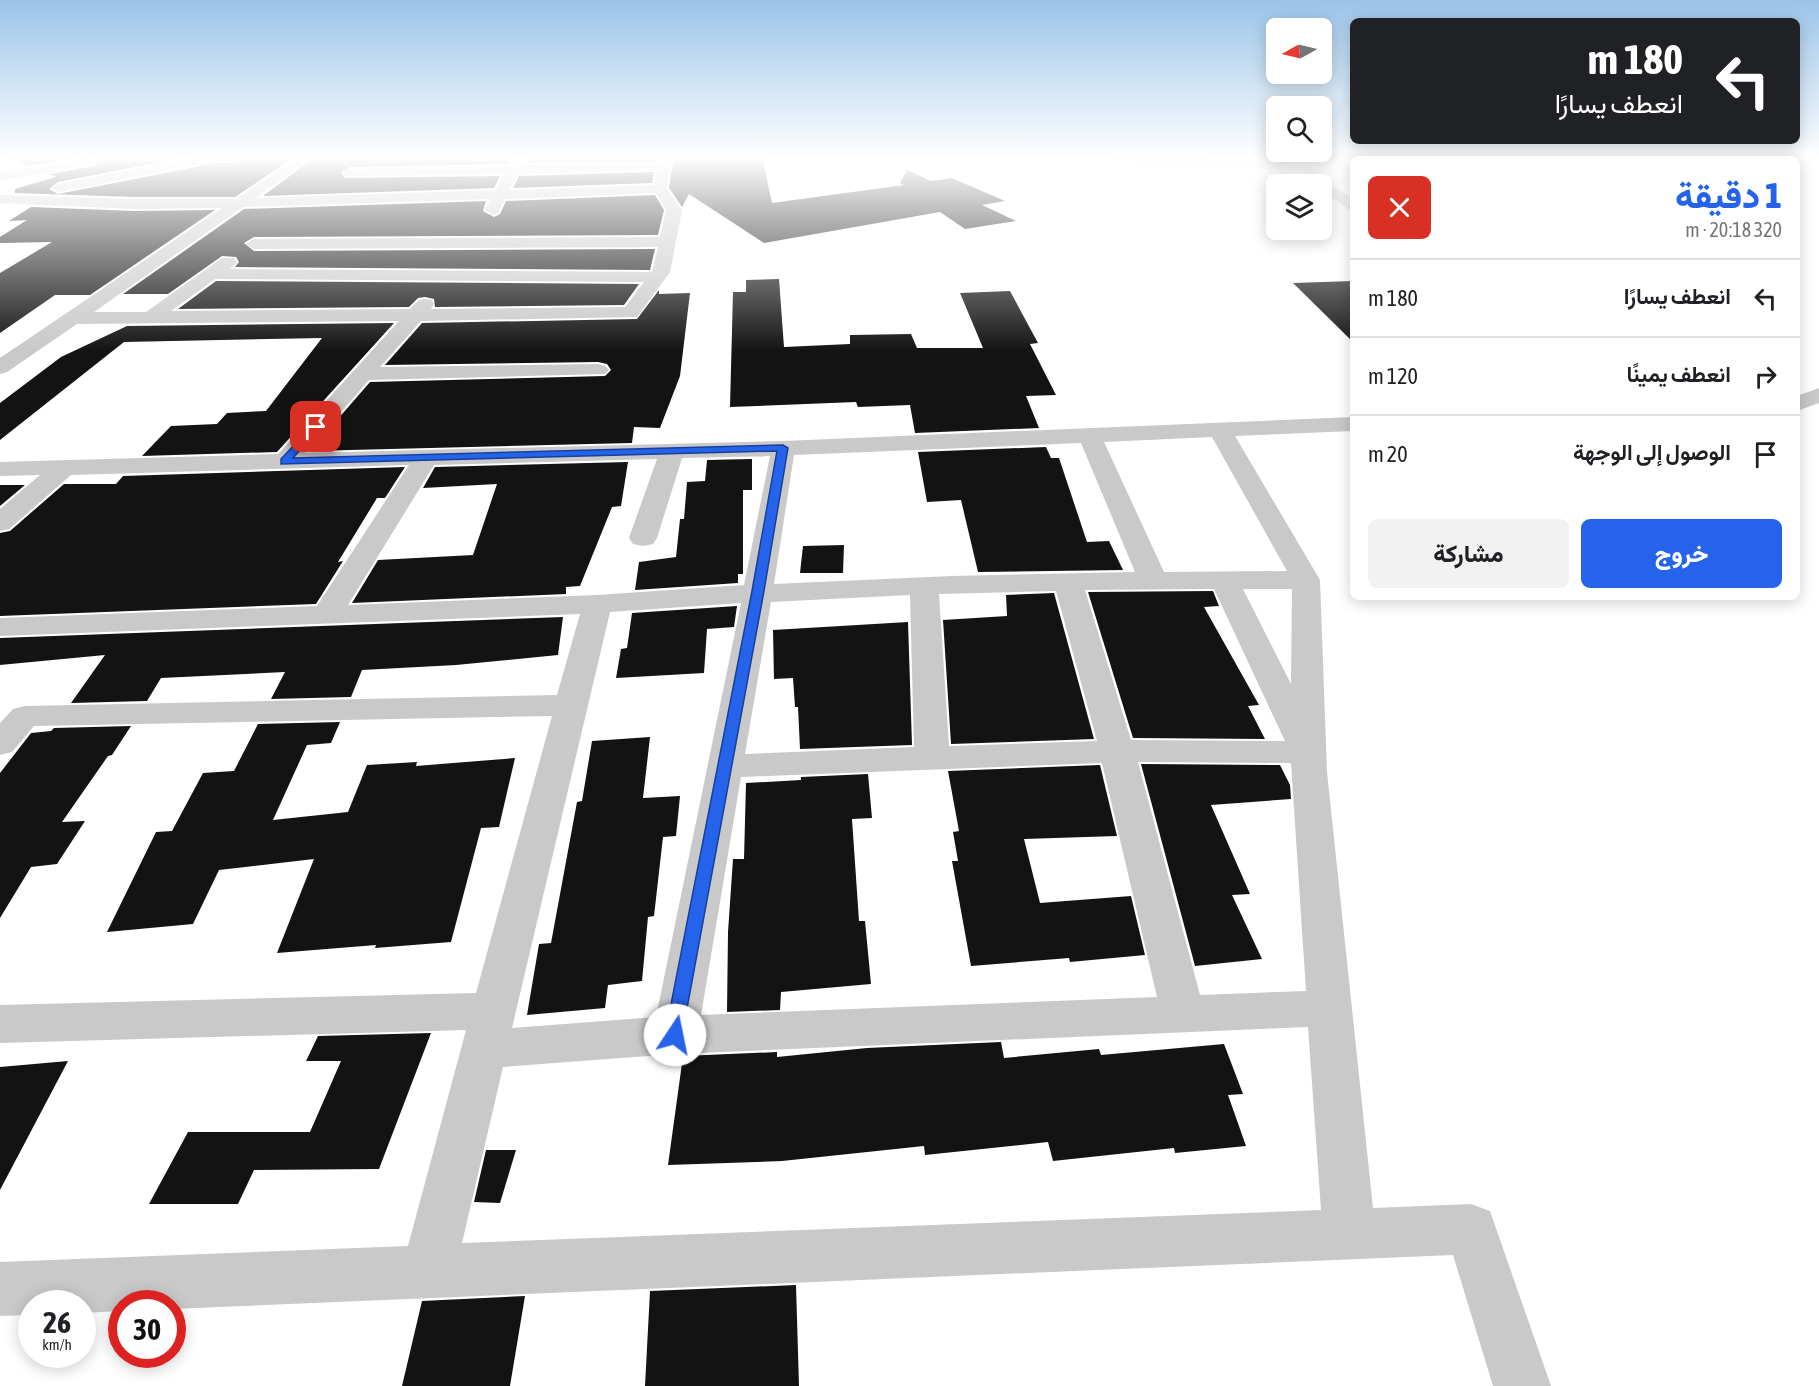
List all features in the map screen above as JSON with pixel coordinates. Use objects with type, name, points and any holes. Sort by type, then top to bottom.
[{"type":"street","points":[[0,368],[212,222]]},
{"type":"street","points":[[284,462],[479,242],[488,222]]},
{"type":"street","points":[[73,318],[630,313],[661,272],[671,222]]},
{"type":"street","points":[[149,318],[276,228]]},
{"type":"street","points":[[254,244],[667,242]]},
{"type":"street","points":[[212,274],[657,277]]},
{"type":"street","points":[[363,374],[598,370]]},
{"type":"street","points":[[1800,403],[1819,395]]},
{"type":"street","points":[[0,469],[783,448],[1350,424]]},
{"type":"street","points":[[1219,429],[1306,580],[1308,752],[1349,1234]]},
{"type":"street","points":[[1089,434],[1153,580]]},
{"type":"street","points":[[675,1035],[783,448]]},
{"type":"street","points":[[642,538],[672,451]]},
{"type":"street","points":[[326,615],[426,458]]},
{"type":"street","points":[[0,523],[64,468]]},
{"type":"street","points":[[1224,579],[1308,752]]},
{"type":"street","points":[[0,627],[597,604],[758,591],[1153,580],[1306,580]]},
{"type":"street","points":[[1068,582],[1117,751],[1183,1014]]},
{"type":"street","points":[[924,587],[932,758]]},
{"type":"street","points":[[428,1271],[597,604]]},
{"type":"street","points":[[0,744],[25,716],[572,705]]},
{"type":"street","points":[[725,766],[1117,751],[1308,752]]},
{"type":"street","points":[[0,1024],[490,1030],[675,1035],[1329,1008]]},
{"type":"street","points":[[0,1289],[1471,1229],[1522,1386]]},
{"type":"building","points":[[24,222],[198,222],[90,295],[55,295],[0,333],[0,273],[52,242],[0,243],[0,237]]},
{"type":"building","points":[[226,222],[661,222],[658,235],[254,237],[244,243],[254,251],[655,249],[650,270],[235,267],[239,262],[236,257],[222,256],[168,294],[123,294]]},
{"type":"building","points":[[731,222],[885,222],[764,243]]},
{"type":"building","points":[[954,222],[1012,222],[965,229]]},
{"type":"building","points":[[779,279],[784,347],[850,344],[850,335],[911,334],[917,348],[983,348],[960,293],[1010,291],[1038,343],[1030,344],[1056,395],[1026,396],[1039,428],[915,433],[910,405],[858,407],[856,402],[730,407],[733,292],[746,292],[746,280]]},
{"type":"building","points":[[216,281],[639,284],[624,305],[435,307],[434,299],[425,297],[418,298],[409,307],[178,309]]},
{"type":"building","points":[[1350,281],[1350,339],[1293,283]]},
{"type":"building","points":[[659,290],[659,294],[690,293],[680,376],[660,428],[634,427],[632,443],[310,451],[370,382],[605,376],[611,370],[607,364],[598,362],[385,365],[422,323],[637,319]]},
{"type":"building","points":[[394,323],[277,452],[142,456],[171,426],[217,424],[227,413],[266,411],[322,338],[124,342],[0,440],[0,403],[61,357],[127,326]]},
{"type":"building","points":[[1046,447],[1051,458],[1059,458],[1087,542],[1109,541],[1123,570],[978,572],[961,500],[927,502],[918,452]]},
{"type":"building","points":[[752,459],[752,490],[743,490],[743,574],[738,574],[738,583],[635,590],[639,562],[676,557],[680,519],[684,519],[687,482],[705,481],[707,460]]},
{"type":"building","points":[[628,462],[621,506],[612,507],[580,586],[566,587],[566,594],[352,603],[378,560],[473,555],[497,484],[423,488],[435,467]]},
{"type":"building","points":[[405,467],[385,498],[377,498],[338,562],[343,561],[316,604],[0,616],[0,533],[10,531],[64,484],[116,484],[123,476]]},
{"type":"building","points":[[0,485],[25,485],[0,506]]},
{"type":"building","points":[[844,545],[843,573],[800,573],[803,546]]},
{"type":"building","points":[[1213,591],[1219,606],[1204,607],[1259,705],[1248,706],[1265,739],[1133,738],[1088,592]]},
{"type":"building","points":[[1054,593],[1094,739],[951,744],[943,620],[1007,616],[1006,595]]},
{"type":"building","points":[[737,606],[734,627],[707,629],[704,673],[616,678],[621,649],[627,648],[632,613]]},
{"type":"building","points":[[563,617],[558,655],[456,665],[362,670],[351,697],[271,699],[285,672],[161,678],[147,701],[71,703],[105,655],[0,665],[0,638]]},
{"type":"building","points":[[908,622],[912,745],[800,749],[798,707],[795,707],[793,678],[774,679],[773,630]]},
{"type":"building","points":[[340,722],[331,743],[307,745],[273,820],[348,812],[367,765],[417,762],[416,766],[515,758],[499,827],[481,828],[451,942],[277,953],[314,859],[219,870],[193,924],[107,932],[156,832],[172,831],[203,773],[234,771],[258,724]]},
{"type":"building","points":[[131,726],[62,822],[85,821],[57,864],[31,867],[0,918],[0,773],[31,733],[51,731],[54,728]]},
{"type":"building","points":[[650,737],[643,798],[680,796],[676,836],[663,837],[654,916],[648,917],[642,981],[608,985],[605,1008],[527,1015],[539,944],[551,943],[577,802],[582,801],[592,741]]},
{"type":"building","points":[[1141,764],[1280,765],[1290,785],[1291,799],[1211,805],[1250,894],[1232,895],[1262,959],[1195,966]]},
{"type":"building","points":[[1100,765],[1117,836],[1024,839],[1040,903],[1131,896],[1145,955],[1070,962],[1069,958],[971,966],[952,861],[958,861],[953,832],[959,831],[948,771]]},
{"type":"building","points":[[868,774],[872,818],[852,819],[859,921],[865,921],[871,984],[781,992],[780,1010],[727,1012],[728,932],[733,859],[744,859],[746,783],[801,780],[801,777]]},
{"type":"building","points":[[431,1033],[379,1169],[254,1170],[238,1204],[149,1204],[188,1132],[310,1132],[341,1061],[306,1061],[318,1036]]},
{"type":"building","points":[[1001,1042],[1004,1058],[1099,1049],[1101,1055],[1224,1044],[1243,1094],[1228,1095],[1246,1146],[1175,1153],[1174,1148],[1053,1161],[1048,1142],[925,1155],[924,1146],[782,1161],[668,1165],[683,1056],[777,1052],[777,1057],[867,1048]]},
{"type":"building","points":[[68,1061],[0,1190],[0,1067]]},
{"type":"building","points":[[486,1150],[516,1150],[500,1203],[474,1202]]},
{"type":"building","points":[[796,1285],[799,1386],[645,1386],[650,1291]]},
{"type":"building","points":[[525,1296],[510,1386],[402,1386],[422,1301]]},
{"type":"route","points":[[316,427],[284,462],[783,448],[675,1035]]}]
